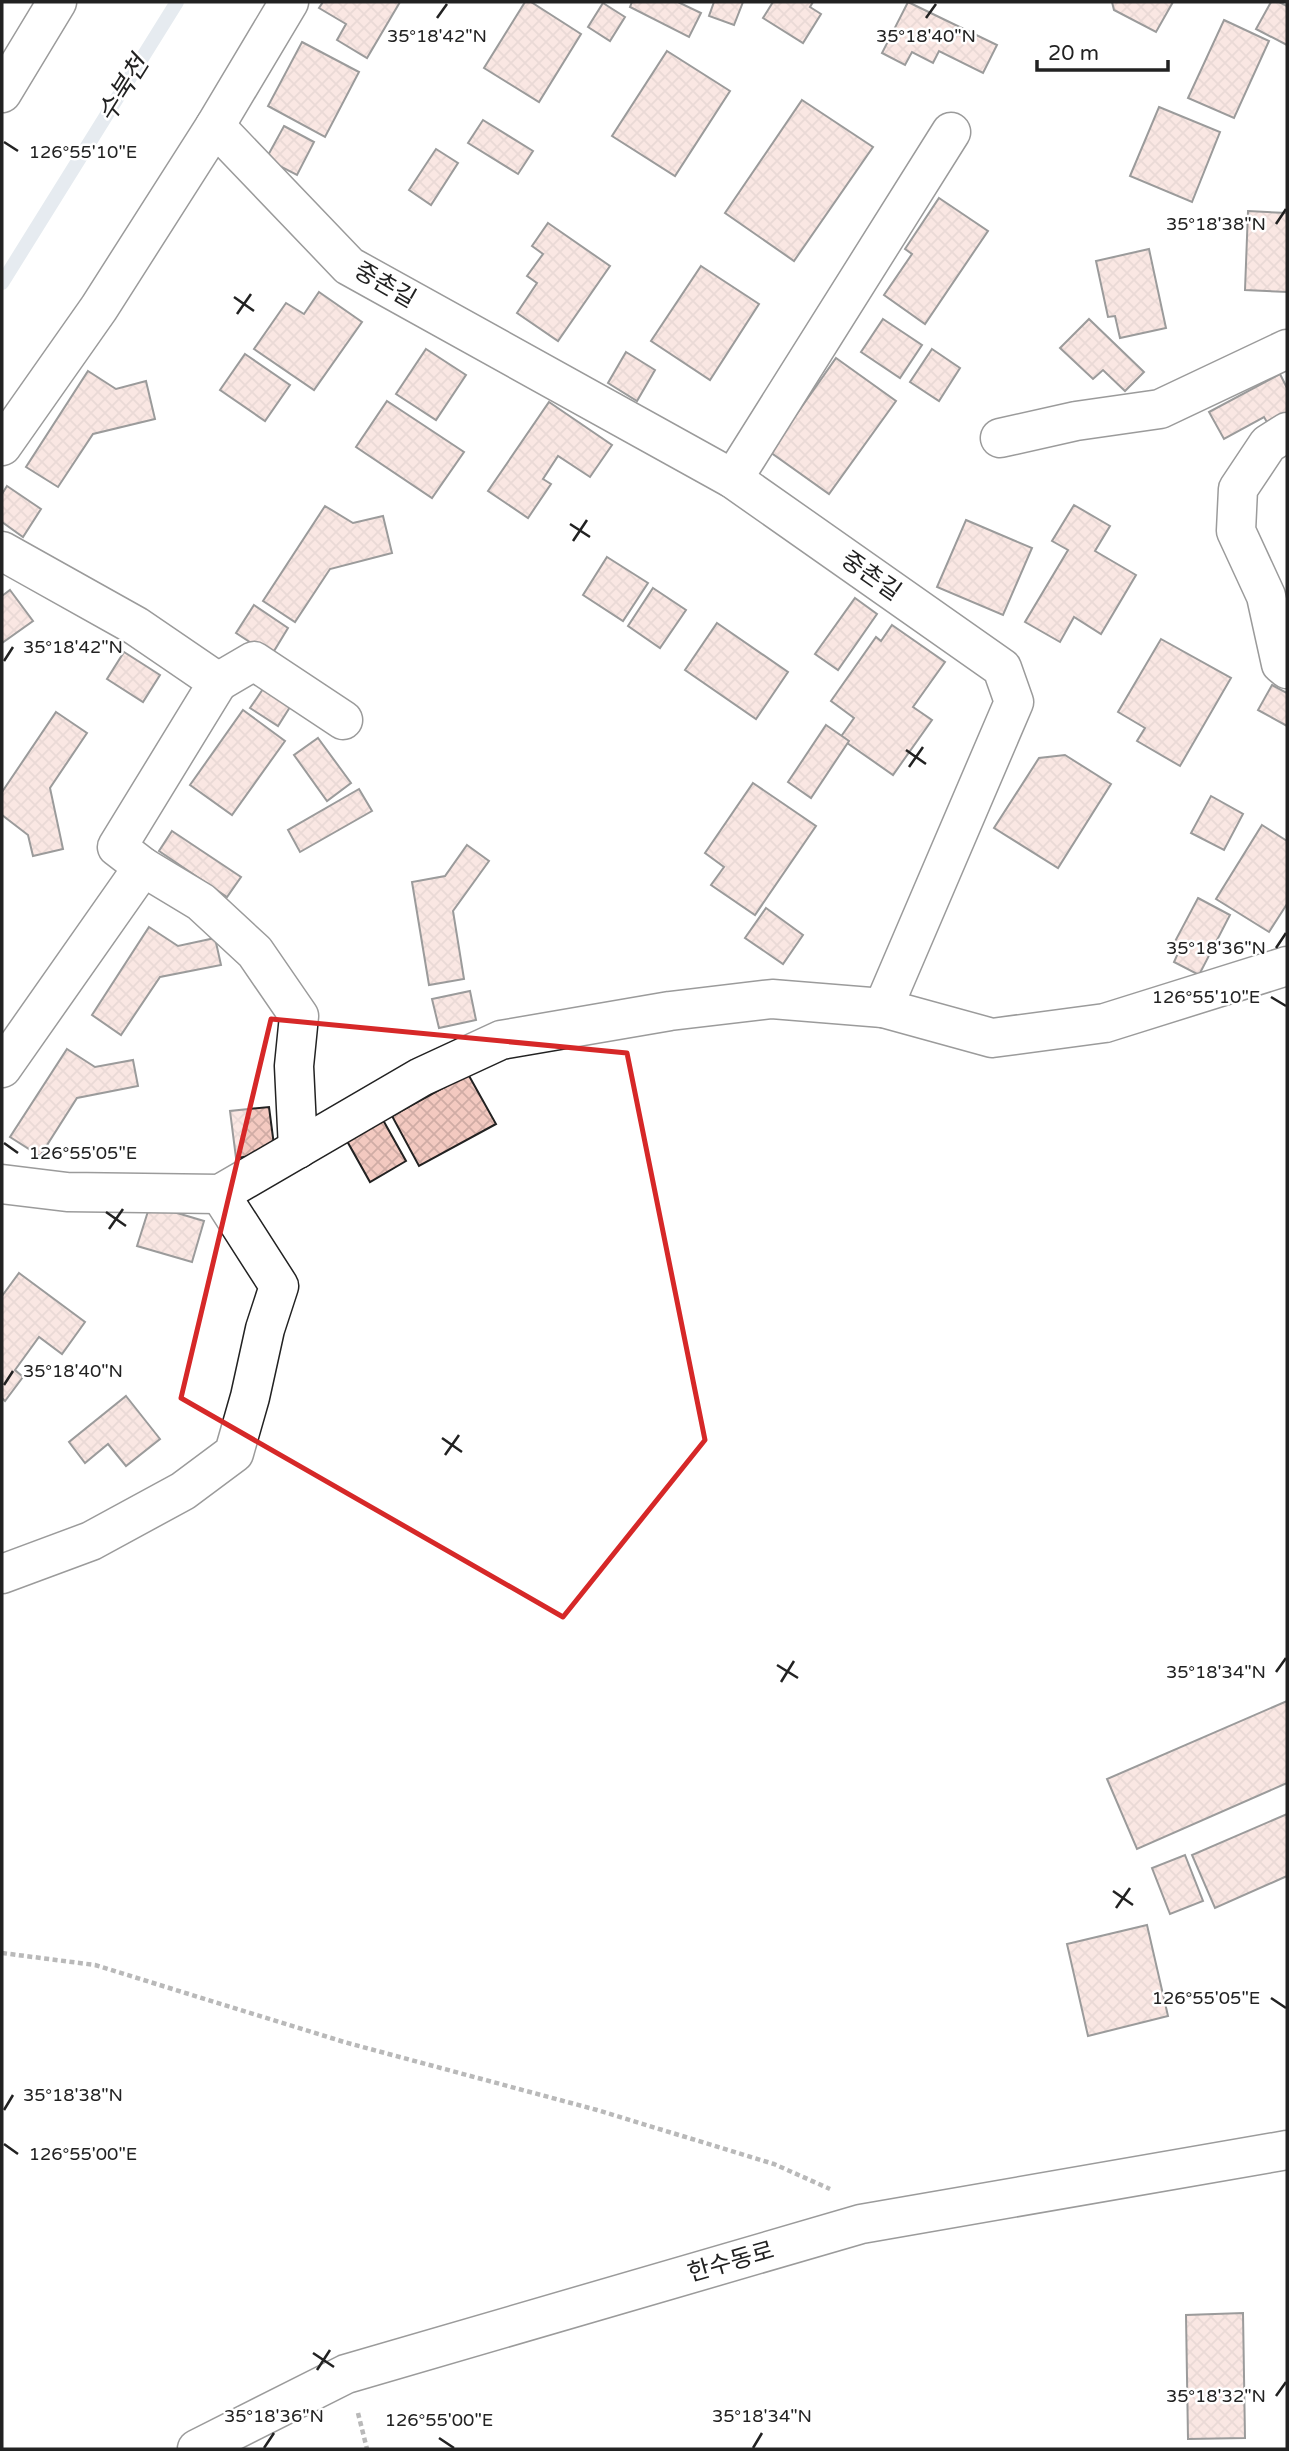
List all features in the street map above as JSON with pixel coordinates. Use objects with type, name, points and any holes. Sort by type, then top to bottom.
[{"type":"street","points":[[2,93],[57,2]]},
{"type":"street","points":[[2,446],[99,307],[215,126],[289,2]]},
{"type":"street","name":"중촌길","points":[[215,126],[349,267],[733,479],[1002,668],[1014,702],[883,1007]]},
{"type":"street","points":[[733,479],[951,132]]},
{"type":"street","points":[[1000,438],[1076,421],[1160,409],[1287,349]]},
{"type":"street","points":[[1287,432],[1268,444],[1238,489],[1236,531],[1266,596],[1281,664],[1287,669]]},
{"type":"street","points":[[2,551],[136,626],[218,682]]},
{"type":"street","points":[[298,1149],[294,1066],[299,1016],[254,952],[201,902],[143,867],[117,847],[218,682],[254,661],[343,720]]},
{"type":"street","points":[[2,1068],[143,867]]},
{"type":"street","points":[[2,1184],[67,1192],[220,1194],[421,1077],[501,1040],[670,1011],[772,999],[883,1007],[992,1038],[1105,1023],[1287,966]]},
{"type":"street","points":[[2,1574],[91,1541],[183,1491],[233,1453],[279,1286],[220,1194]]},
{"type":"street","name":"한수동로","points":[[197,2449],[346,2374],[861,2224],[1287,2150]]},
{"type":"path","points":[[2,1953],[95,1965],[344,2042],[597,2110],[774,2164],[834,2191]]},
{"type":"highlighted area","points":[[271,1019],[627,1053],[705,1440],[563,1617],[181,1398]]},
{"type":"building","points":[[323,2],[400,2],[367,58],[337,40],[346,24],[319,8]]},
{"type":"building","points":[[525,2],[531,2],[581,34],[539,102],[484,68]]},
{"type":"building","points":[[632,2],[678,2],[701,13],[689,37],[630,7]]},
{"type":"building","points":[[714,2],[743,2],[734,25],[709,16]]},
{"type":"building","points":[[773,2],[813,2],[810,7],[821,14],[803,43],[763,18]]},
{"type":"building","points":[[908,2],[997,45],[983,73],[939,51],[933,63],[912,52],[905,65],[882,53]]},
{"type":"building","points":[[1112,2],[1173,2],[1156,32],[1114,10]]},
{"type":"building","points":[[1271,2],[1287,6],[1287,45],[1256,29]]},
{"type":"building","points":[[603,3],[625,17],[610,41],[588,27]]},
{"type":"building","points":[[1224,20],[1269,41],[1234,118],[1188,98]]},
{"type":"building","points":[[302,42],[359,72],[325,137],[268,106]]},
{"type":"building","points":[[667,51],[730,91],[675,176],[612,136]]},
{"type":"building","points":[[802,100],[873,147],[794,261],[725,213]]},
{"type":"building","points":[[1159,107],[1220,132],[1192,202],[1130,176]]},
{"type":"building","points":[[483,120],[533,151],[518,174],[468,143]]},
{"type":"building","points":[[284,126],[314,142],[297,175],[266,159]]},
{"type":"building","points":[[436,149],[458,163],[431,205],[409,190]]},
{"type":"building","points":[[939,198],[988,231],[925,324],[884,295],[912,254],[905,249]]},
{"type":"building","points":[[1248,211],[1287,213],[1287,292],[1245,290]]},
{"type":"building","points":[[548,223],[610,266],[558,341],[517,313],[537,283],[527,276],[543,254],[532,246]]},
{"type":"building","points":[[1149,249],[1166,328],[1120,338],[1115,316],[1108,317],[1096,261]]},
{"type":"building","points":[[701,266],[759,304],[710,380],[651,341]]},
{"type":"building","points":[[319,292],[362,322],[314,390],[254,349],[286,303],[304,314]]},
{"type":"building","points":[[883,319],[922,345],[900,378],[861,352]]},
{"type":"building","points":[[1089,319],[1144,372],[1125,391],[1103,370],[1093,379],[1060,348]]},
{"type":"building","points":[[426,349],[466,375],[436,420],[396,394]]},
{"type":"building","points":[[932,349],[960,368],[939,401],[910,382]]},
{"type":"building","points":[[626,352],[655,370],[637,401],[608,383]]},
{"type":"building","points":[[245,354],[290,385],[265,421],[220,390]]},
{"type":"building","points":[[836,358],[896,401],[829,494],[770,452]]},
{"type":"building","points":[[88,371],[116,389],[146,381],[155,419],[93,434],[58,487],[26,467]]},
{"type":"building","points":[[1280,374],[1287,388],[1287,420],[1271,429],[1264,417],[1224,439],[1209,412]]},
{"type":"building","points":[[387,401],[464,452],[432,498],[356,447]]},
{"type":"building","points":[[549,402],[612,445],[590,477],[558,456],[543,479],[551,484],[528,518],[488,491]]},
{"type":"building","points":[[7,486],[41,509],[23,537],[2,522],[2,494]]},
{"type":"building","points":[[1074,505],[1110,526],[1095,551],[1136,575],[1101,634],[1074,617],[1060,642],[1025,622],[1068,550],[1052,541]]},
{"type":"building","points":[[325,506],[353,523],[383,516],[392,553],[330,569],[295,622],[263,601]]},
{"type":"building","points":[[966,520],[1032,548],[1003,615],[937,587]]},
{"type":"building","points":[[607,557],[648,583],[623,621],[583,595]]},
{"type":"building","points":[[653,588],[686,610],[660,648],[628,626]]},
{"type":"building","points":[[10,590],[33,621],[2,643],[2,596]]},
{"type":"building","points":[[855,598],[877,614],[838,670],[815,654]]},
{"type":"building","points":[[254,605],[288,628],[271,656],[236,633]]},
{"type":"building","points":[[717,623],[788,672],[756,719],[685,670]]},
{"type":"building","points":[[892,625],[945,662],[913,707],[932,720],[893,775],[840,738],[854,718],[831,701],[876,637],[881,641]]},
{"type":"building","points":[[1161,639],[1231,678],[1180,766],[1137,741],[1145,728],[1118,712]]},
{"type":"building","points":[[124,652],[160,675],[143,702],[107,679]]},
{"type":"building","points":[[1272,685],[1287,693],[1287,726],[1258,710]]},
{"type":"building","points":[[263,689],[290,707],[278,726],[250,708]]},
{"type":"building","points":[[243,710],[285,741],[232,815],[190,785]]},
{"type":"building","points":[[56,712],[87,733],[50,788],[63,849],[33,856],[28,835],[2,815],[2,792]]},
{"type":"building","points":[[826,725],[849,741],[811,798],[788,782]]},
{"type":"building","points":[[318,738],[351,783],[327,801],[294,755]]},
{"type":"building","points":[[1065,755],[1111,784],[1058,868],[994,828],[1039,758]]},
{"type":"building","points":[[753,783],[816,826],[755,915],[711,885],[724,867],[705,853]]},
{"type":"building","points":[[359,789],[372,811],[300,852],[288,830]]},
{"type":"building","points":[[1211,796],[1243,814],[1224,850],[1191,833]]},
{"type":"building","points":[[1262,825],[1287,841],[1287,904],[1269,932],[1216,899]]},
{"type":"building","points":[[172,831],[241,877],[227,897],[159,851]]},
{"type":"building","points":[[467,845],[489,861],[453,911],[464,979],[429,985],[412,882],[445,876]]},
{"type":"building","points":[[1198,898],[1230,915],[1199,975],[1174,962],[1179,951],[1172,947]]},
{"type":"building","points":[[766,908],[803,935],[783,964],[745,938]]},
{"type":"building","points":[[149,927],[178,946],[215,938],[221,965],[160,977],[121,1035],[92,1015]]},
{"type":"building","points":[[470,991],[476,1020],[439,1028],[432,999]]},
{"type":"building","points":[[67,1049],[95,1067],[133,1060],[138,1086],[77,1098],[40,1156],[10,1137]]},
{"type":"building","points":[[468,1074],[496,1124],[419,1166],[392,1116]]},
{"type":"building","points":[[269,1107],[275,1153],[236,1158],[230,1111]]},
{"type":"building","points":[[383,1120],[406,1161],[370,1182],[347,1141]]},
{"type":"building","points":[[150,1205],[204,1221],[192,1262],[137,1246]]},
{"type":"building","points":[[19,1273],[85,1322],[62,1354],[39,1337],[15,1370],[23,1377],[5,1401],[2,1398],[2,1296]]},
{"type":"building","points":[[126,1396],[160,1439],[126,1466],[108,1444],[85,1463],[69,1442]]},
{"type":"building","points":[[1287,1701],[1287,1783],[1137,1849],[1107,1779]]},
{"type":"building","points":[[1287,1814],[1287,1876],[1215,1908],[1192,1855]]},
{"type":"building","points":[[1185,1855],[1203,1901],[1170,1914],[1152,1868]]},
{"type":"building","points":[[1147,1925],[1168,2016],[1088,2036],[1067,1944]]},
{"type":"building","points":[[1243,2313],[1245,2438],[1188,2439],[1186,2315]]},
{"type":"waterway","name":"수북천","points":[[2,283],[177,2]]}]
